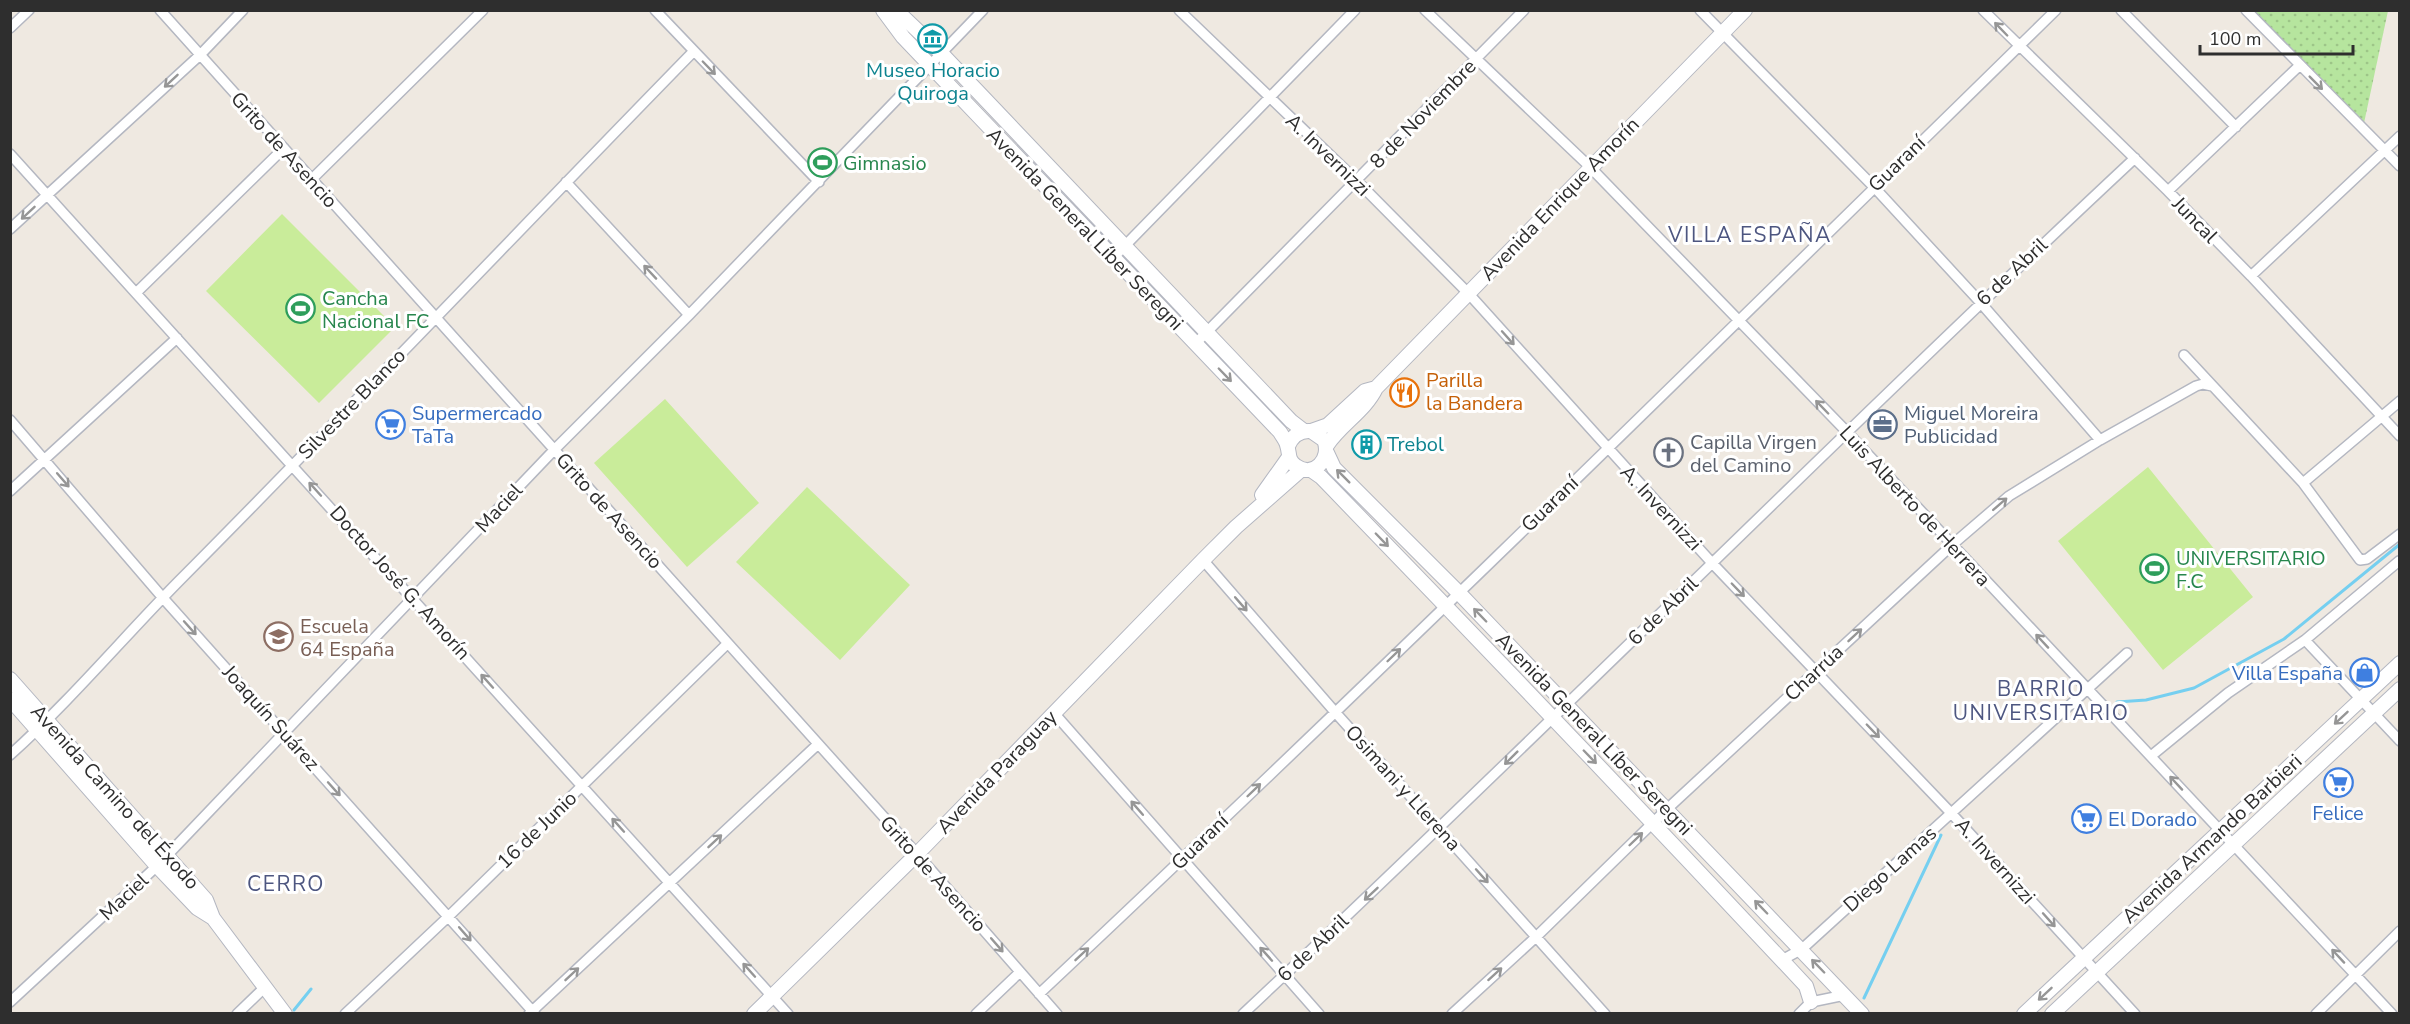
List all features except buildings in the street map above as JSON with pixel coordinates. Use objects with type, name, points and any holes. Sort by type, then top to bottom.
[{"type":"street","points":[[10,28],[29,10]]},
{"type":"street","name":"Grito de Asencio","points":[[160,10],[917,854],[1057,1014]]},
{"type":"street","points":[[10,230],[200,55],[243,10]]},
{"type":"street","points":[[311,180],[483,10]]},
{"type":"street","points":[[654,10],[819,182]]},
{"type":"street","name":"Avenida General Líber Seregni","points":[[883,10],[903,37],[1280,432],[1288,452]]},
{"type":"street","name":"Avenida General Líber Seregni","points":[[896,10],[942,54],[1291,421],[1308,431]]},
{"type":"street","name":"Maciel","points":[[10,1002],[157,866],[554,450],[819,182],[983,10]]},
{"type":"street","name":"A. Invernizzi","points":[[1179,10],[1268,99],[1357,182],[1468,294],[1712,563],[1952,814],[2135,1014]]},
{"type":"street","points":[[1113,258],[1355,10]]},
{"type":"street","name":"Luis Alberto de Herrera","points":[[1425,10],[1590,167],[1846,431],[2392,1014]]},
{"type":"street","name":"8 de Noviembre","points":[[1196,344],[1524,10]]},
{"type":"street","points":[[1700,10],[1874,187],[1980,302],[2100,440]]},
{"type":"street","name":"Avenida Enrique Amorín","points":[[1327,449],[1335,432],[1371,399],[1376,388],[1745,10]]},
{"type":"street","name":"Juncal","points":[[1983,10],[2168,191],[2251,276],[2400,436]]},
{"type":"street","name":"Guaraní","points":[[1039,993],[1182,860],[1446,606],[2056,10]]},
{"type":"street","points":[[2121,10],[2236,127]]},
{"type":"street","points":[[2246,10],[2400,166]]},
{"type":"street","name":"Silvestre Blanco","points":[[10,756],[693,52]]},
{"type":"street","points":[[2168,191],[2299,66]]},
{"type":"street","points":[[2251,276],[2400,136]]},
{"type":"street","points":[[137,292],[284,148]]},
{"type":"street","name":"Doctor José G. Amorín","points":[[10,154],[788,1014]]},
{"type":"street","name":"6 de Abril","points":[[1243,1014],[1440,829],[1552,717],[1980,302],[2135,158]]},
{"type":"street","points":[[566,182],[689,315]]},
{"type":"street","points":[[10,490],[177,338]]},
{"type":"street","points":[[2184,355],[2303,483],[2360,560],[2367,559],[2400,534]]},
{"type":"street","name":"Charrúa","points":[[1452,1014],[1536,937],[1653,822],[1952,545],[2009,496],[2100,440],[2196,386],[2204,384],[2212,386]]},
{"type":"street","name":"Avenida Enrique Amorín","points":[[1308,431],[1328,425],[1365,392],[1376,388]]},
{"type":"street","points":[[2303,483],[2400,401]]},
{"type":"street","name":"Joaquín Suárez","points":[[10,420],[163,597],[449,916],[532,1013]]},
{"type":"street","points":[[1308,431],[1321,436],[1327,449],[1321,464],[1306,470],[1296,467],[1288,452],[1294,436],[1308,431]]},
{"type":"street","name":"Avenida General Líber Seregni","points":[[1327,449],[1335,468],[1459,593],[1862,1014]]},
{"type":"street","name":"Avenida Paraguay","points":[[1236,527],[1275,479],[1288,452]]},
{"type":"street","name":"Avenida General Líber Seregni","points":[[1306,470],[1321,477],[1653,822],[1806,986],[1810,1002]]},
{"type":"street","name":"Avenida Paraguay","points":[[754,1014],[917,854],[1236,527],[1306,470]]},
{"type":"street","name":"Osimani y Llerena","points":[[1203,560],[1335,712],[1605,1014]]},
{"type":"street","points":[[2151,756],[2228,693],[2305,640],[2399,561]]},
{"type":"street","points":[[2305,640],[2400,741]]},
{"type":"street","name":"16 de Junio","points":[[345,1014],[449,916],[727,644]]},
{"type":"street","name":"Diego Lamas","points":[[1782,960],[1802,949],[2127,653]]},
{"type":"street","name":"Avenida Armando Barbieri","points":[[2024,1014],[2400,663]]},
{"type":"street","name":"Avenida Camino del Éxodo","points":[[10,680],[42,725],[157,866],[197,908],[213,918]]},
{"type":"street","name":"Avenida Armando Barbieri","points":[[2052,1014],[2400,688]]},
{"type":"street","name":"Avenida Camino del Éxodo","points":[[10,699],[42,725],[167,855],[206,900],[213,918],[285,1014]]},
{"type":"street","points":[[1054,712],[1319,1014]]},
{"type":"street","points":[[532,1013],[817,745]]},
{"type":"street","points":[[2316,1014],[2400,932]]},
{"type":"street","points":[[976,1014],[1020,972]]},
{"type":"street","points":[[237,1014],[264,988]]},
{"type":"street","points":[[1799,1014],[1810,1002],[1845,995]]},
{"type":"green space","points":[[2254,11],[2388,11],[2364,123]]},
{"type":"green space","name":"Cancha Nacional FC","points":[[282,214],[395,327],[319,403],[206,291]]},
{"type":"green space","points":[[665,399],[759,503],[687,567],[594,463]]},
{"type":"green space","name":"UNIVERSITARIO F.C","points":[[2148,467],[2253,597],[2163,670],[2058,541]]},
{"type":"green space","points":[[807,487],[910,585],[840,660],[736,562]]},
{"type":"waterway","points":[[2117,702],[2146,700],[2194,688],[2284,639],[2400,544]]},
{"type":"waterway","points":[[1864,998],[1941,835]]},
{"type":"waterway","points":[[294,1010],[311,989]]},
{"type":"place","name":"Museo Horacio Quiroga","points":[[933,39]]},
{"type":"place","name":"Gimnasio","points":[[822,163]]},
{"type":"place","name":"Cancha Nacional FC","points":[[301,309]]},
{"type":"place","name":"Parilla la Bandera","points":[[1405,392]]},
{"type":"place","name":"Supermercado TaTa","points":[[391,425]]},
{"type":"place","name":"Miguel Moreira Publicidad","points":[[1883,425]]},
{"type":"place","name":"Trebol","points":[[1366,444]]},
{"type":"place","name":"Capilla Virgen del Camino","points":[[1669,453]]},
{"type":"place","name":"UNIVERSITARIO F.C","points":[[2155,569]]},
{"type":"place","name":"Escuela 64 España","points":[[279,637]]},
{"type":"place","name":"Villa España","points":[[2364,673]]},
{"type":"place","name":"Felice","points":[[2338,782]]},
{"type":"place","name":"El Dorado","points":[[2087,819]]},
{"type":"district","name":"VILLA ESPAÑA","points":[[1750,235]]},
{"type":"district","name":"BARRIO UNIVERSITARIO","points":[[2041,701]]},
{"type":"district","name":"CERRO","points":[[286,884]]}]
